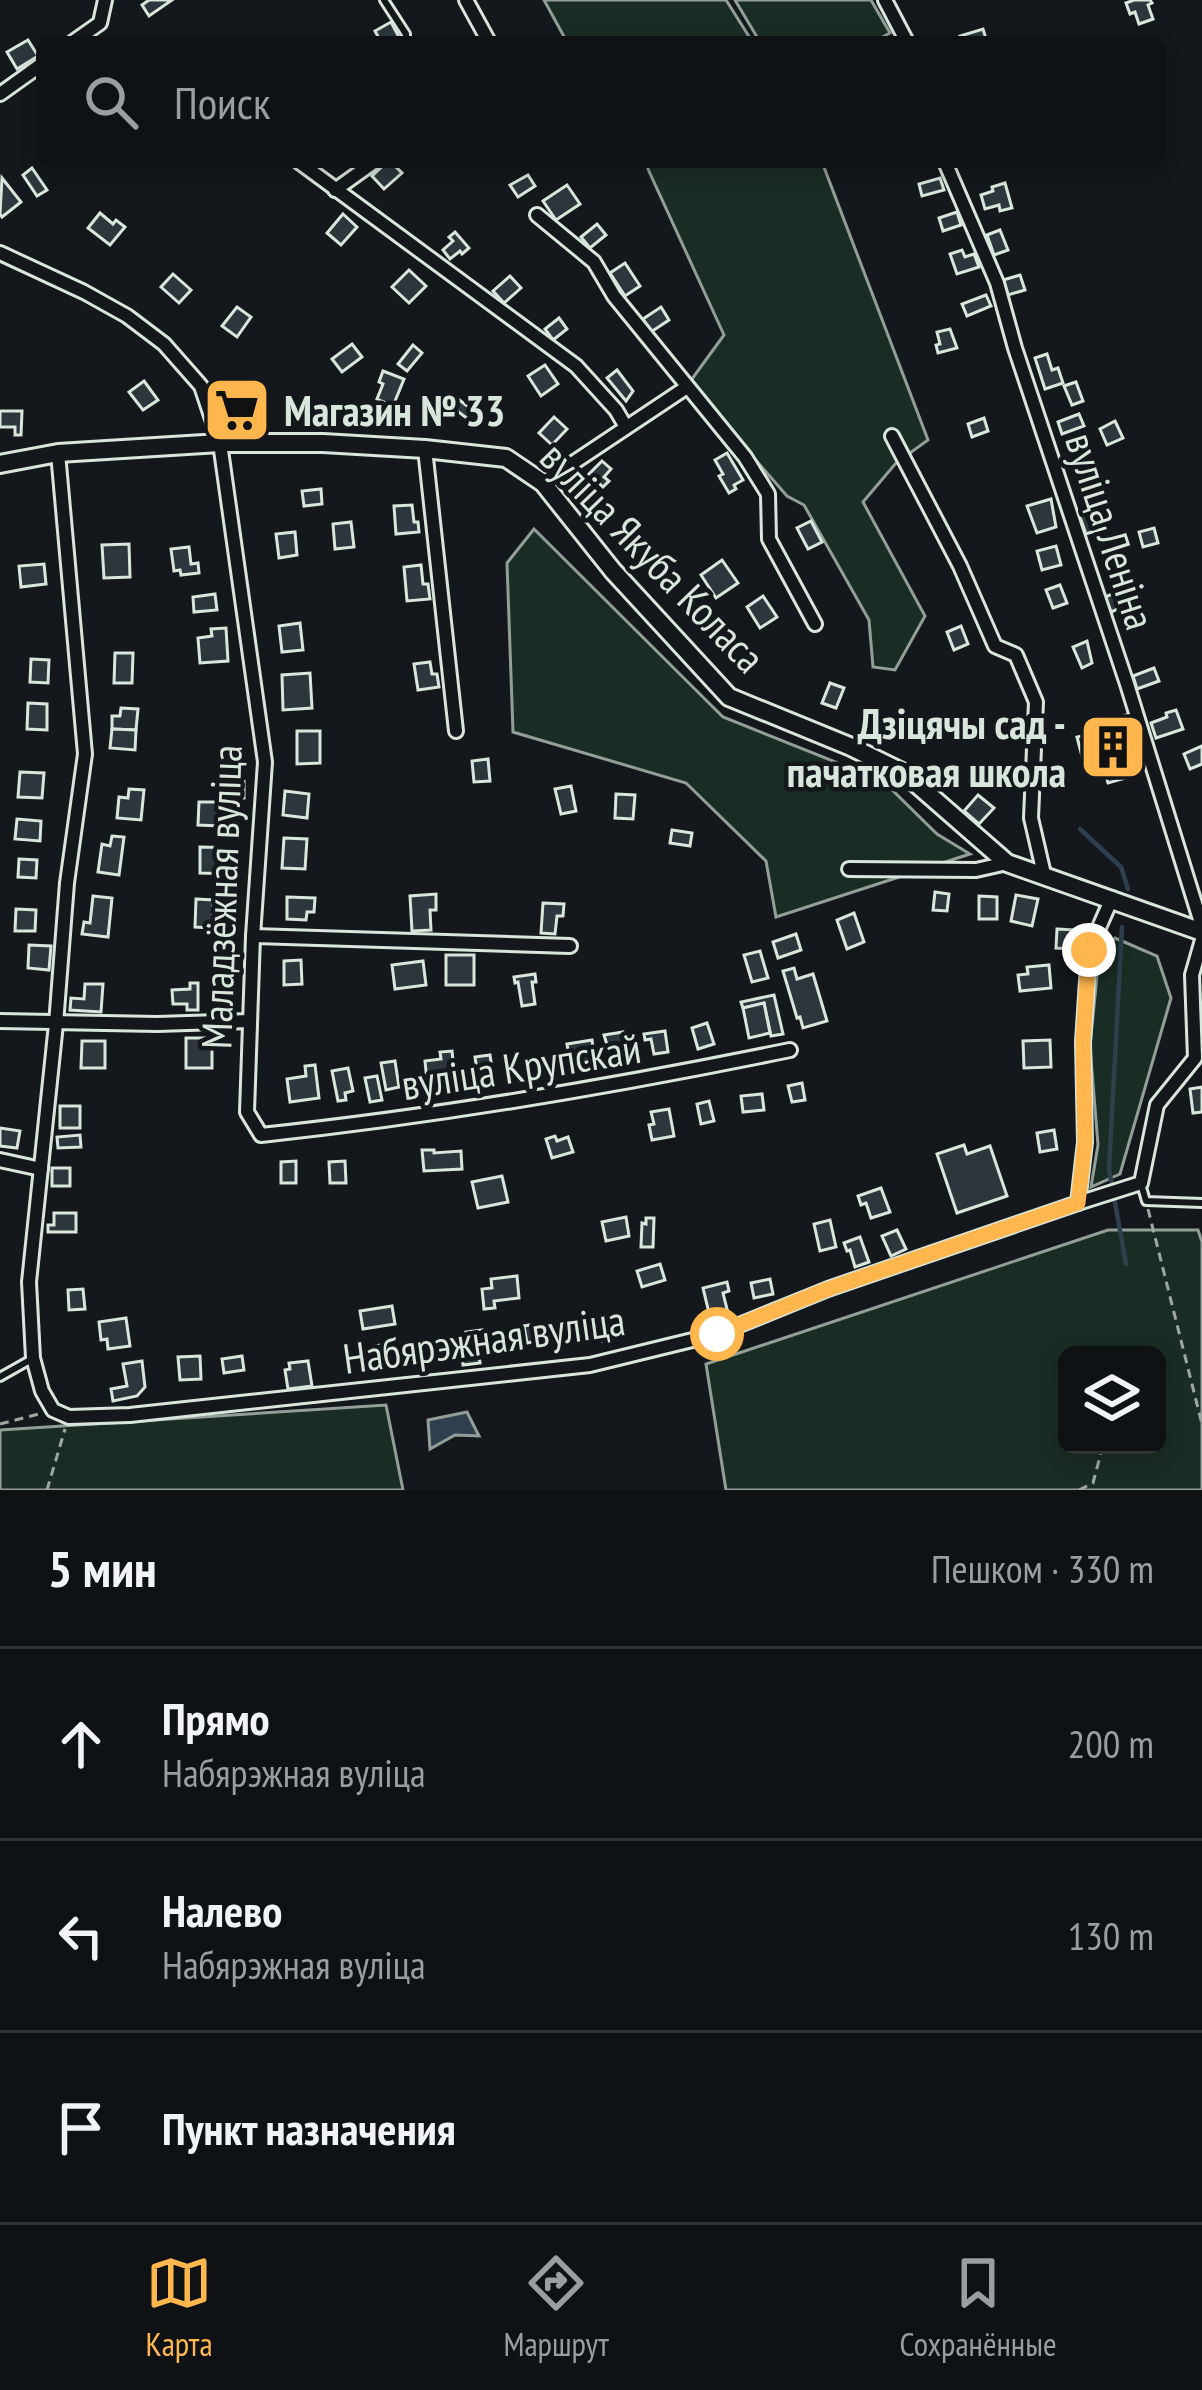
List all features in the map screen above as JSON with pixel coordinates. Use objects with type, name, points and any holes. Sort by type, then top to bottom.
[{"type":"street","points":[[82,36],[100,23],[105,0]]},
{"type":"street","points":[[466,0],[487,36]]},
{"type":"street","points":[[885,0],[905,36]]},
{"type":"street","points":[[0,94],[36,68]]},
{"type":"street","points":[[307,168],[575,366],[626,427]]},
{"type":"street","points":[[335,190],[366,168]]},
{"type":"street","name":"вуліца Леніна","points":[[948,168],[998,283],[1202,933]]},
{"type":"street","points":[[537,215],[594,262],[614,296],[745,457],[768,494],[769,539],[815,624]]},
{"type":"street","points":[[0,253],[84,292],[164,344],[201,386],[220,443]]},
{"type":"street","points":[[543,483],[687,387]]},
{"type":"street","points":[[892,436],[960,566],[995,646],[1016,655],[1036,702],[1030,818],[1044,874]]},
{"type":"street","name":"вуліца Якуба Коласа","points":[[0,464],[58,453],[220,443],[323,443],[506,458],[543,483],[613,571],[729,697],[904,773],[1007,863],[1202,933]]},
{"type":"street","name":"Маладзёжная вуліца","points":[[220,443],[266,762],[247,1112],[261,1136]]},
{"type":"street","points":[[425,449],[456,731]]},
{"type":"street","points":[[53,1410],[33,1358],[29,1282],[67,883],[85,754],[58,453]]},
{"type":"street","points":[[849,869],[976,871],[1007,863]]},
{"type":"street","points":[[1078,1203],[1085,1142],[1083,1042],[1089,950],[1112,898]]},
{"type":"street","points":[[1141,1183],[1156,1105],[1196,1058],[1192,975],[1202,933]]},
{"type":"street","points":[[253,936],[570,946]]},
{"type":"street","points":[[0,1021],[250,1021]]},
{"type":"street","name":"вуліца Крупскай","points":[[261,1136],[395,1120],[670,1075],[790,1050]]},
{"type":"street","points":[[0,1160],[41,1169]]},
{"type":"street","name":"Набярэжная вуліца","points":[[53,1410],[69,1417],[130,1415],[590,1365],[717,1334],[828,1289],[1141,1183]]},
{"type":"lane","points":[[384,0],[406,36]]},
{"type":"lane","points":[[1141,1183],[1146,1201],[1202,1203]]},
{"type":"lane","points":[[0,1377],[33,1358]]},
{"type":"path","points":[[1146,1201],[1202,1424]]},
{"type":"path","points":[[0,1424],[53,1410]]},
{"type":"path","points":[[46,1490],[69,1417]]},
{"type":"path","points":[[1079,1490],[1093,1483],[1101,1454]]},
{"type":"green space","points":[[544,0],[726,0],[749,36],[564,36]]},
{"type":"green space","points":[[735,0],[871,0],[890,33],[884,36],[756,36]]},
{"type":"green space","points":[[824,168],[928,440],[896,463],[863,502],[925,616],[895,670],[873,667],[869,620],[804,505],[787,496],[689,383],[724,335],[648,169]]},
{"type":"green space","points":[[534,529],[723,717],[883,781],[937,834],[970,854],[776,917],[766,861],[686,783],[513,732],[507,563]]},
{"type":"green space","points":[[1115,938],[1157,956],[1171,998],[1120,1174],[1091,1187],[1098,1145],[1090,1046],[1099,956]]},
{"type":"green space","points":[[1108,1230],[1198,1230],[1202,1242],[1202,1490],[726,1490],[706,1364]]},
{"type":"green space","points":[[386,1405],[403,1490],[0,1490],[0,1430]]},
{"type":"water","points":[[467,1412],[479,1436],[455,1435],[430,1449],[428,1420]]},
{"type":"building","points":[[149,0],[172,0],[149,16],[142,5]]},
{"type":"building","points":[[1150,0],[1153,19],[1139,24],[1126,3]]},
{"type":"building","points":[[391,22],[398,36],[378,36],[375,31]]},
{"type":"building","points":[[28,40],[36,57],[17,69],[7,52]]},
{"type":"building","points":[[32,168],[47,190],[37,196],[23,175]]},
{"type":"building","points":[[381,168],[397,168],[402,173],[384,189],[372,176]]},
{"type":"building","points":[[528,175],[535,186],[518,197],[510,185]]},
{"type":"building","points":[[2,178],[21,202],[2,217],[0,214]]},
{"type":"building","points":[[940,178],[944,190],[922,196],[919,184]]},
{"type":"building","points":[[1005,183],[1012,208],[985,209],[981,195]]},
{"type":"building","points":[[567,185],[580,204],[556,220],[543,201]]},
{"type":"building","points":[[957,212],[961,225],[943,231],[939,218]]},
{"type":"building","points":[[100,213],[125,227],[110,245],[88,228]]},
{"type":"building","points":[[343,214],[357,227],[341,245],[327,233]]},
{"type":"building","points":[[597,224],[606,235],[590,248],[581,237]]},
{"type":"building","points":[[1000,230],[1008,250],[994,255],[987,235]]},
{"type":"building","points":[[455,232],[469,248],[450,259],[443,250]]},
{"type":"building","points":[[962,250],[965,257],[974,254],[979,267],[957,274],[950,254]]},
{"type":"building","points":[[625,263],[640,286],[625,296],[610,273]]},
{"type":"building","points":[[409,270],[426,286],[409,303],[392,287]]},
{"type":"building","points":[[173,274],[191,290],[179,303],[161,287]]},
{"type":"building","points":[[1020,275],[1025,290],[1008,295],[1003,280]]},
{"type":"building","points":[[510,276],[521,288],[504,303],[493,291]]},
{"type":"building","points":[[986,295],[991,306],[967,316],[962,304]]},
{"type":"building","points":[[237,307],[251,317],[237,337],[222,326]]},
{"type":"building","points":[[661,307],[669,320],[651,332],[643,319]]},
{"type":"building","points":[[559,318],[567,329],[553,340],[545,329]]},
{"type":"building","points":[[950,329],[957,348],[938,353],[937,332]]},
{"type":"building","points":[[352,344],[362,357],[342,372],[332,359]]},
{"type":"building","points":[[413,345],[422,353],[407,371],[398,364]]},
{"type":"building","points":[[1047,354],[1063,383],[1045,389],[1035,358]]},
{"type":"building","points":[[545,365],[558,384],[541,396],[528,376]]},
{"type":"building","points":[[617,370],[633,391],[626,401],[607,378]]},
{"type":"building","points":[[383,371],[404,379],[393,406],[377,399]]},
{"type":"building","points":[[144,381],[158,400],[143,410],[129,392]]},
{"type":"building","points":[[1076,382],[1083,401],[1072,405],[1064,386]]},
{"type":"building","points":[[458,399],[483,418],[477,426],[452,407]]},
{"type":"building","name":"Магазин № 33","points":[[225,400],[250,400],[250,421],[225,420]]},
{"type":"building","points":[[0,411],[22,411],[21,435],[15,435],[15,427],[0,427]]},
{"type":"building","points":[[1079,414],[1084,426],[1062,434],[1058,422]]},
{"type":"building","points":[[554,417],[567,429],[552,445],[539,433]]},
{"type":"building","points":[[984,418],[988,431],[972,437],[968,424]]},
{"type":"building","points":[[1115,421],[1123,438],[1107,445],[1100,429]]},
{"type":"building","points":[[727,453],[743,480],[729,493],[715,460]]},
{"type":"building","points":[[602,461],[611,469],[603,487],[589,474]]},
{"type":"building","points":[[321,489],[322,504],[304,506],[302,491]]},
{"type":"building","points":[[1051,499],[1056,527],[1037,533],[1027,506]]},
{"type":"building","points":[[412,505],[419,532],[396,534],[394,506]]},
{"type":"building","points":[[1100,511],[1105,528],[1086,534],[1080,517]]},
{"type":"building","points":[[811,521],[822,542],[808,549],[797,528]]},
{"type":"building","points":[[351,522],[354,547],[335,549],[333,524]]},
{"type":"building","points":[[1154,528],[1158,543],[1143,547],[1139,532]]},
{"type":"building","points":[[295,532],[297,555],[279,558],[276,534]]},
{"type":"building","points":[[129,544],[130,577],[104,578],[102,545]]},
{"type":"building","points":[[1056,546],[1061,565],[1042,570],[1037,551]]},
{"type":"building","points":[[189,547],[191,564],[198,563],[199,573],[181,575],[180,570],[174,571],[171,549]]},
{"type":"building","points":[[722,560],[738,583],[716,598],[701,575]]},
{"type":"building","points":[[44,564],[46,584],[21,587],[19,566]]},
{"type":"building","points":[[421,565],[430,599],[407,601],[404,567]]},
{"type":"building","points":[[1060,585],[1067,603],[1053,608],[1046,590]]},
{"type":"building","points":[[1122,590],[1128,605],[1111,612],[1105,597]]},
{"type":"building","points":[[215,594],[217,610],[194,612],[193,597]]},
{"type":"building","points":[[763,596],[777,617],[760,628],[747,607]]},
{"type":"building","points":[[300,623],[303,650],[282,652],[279,626]]},
{"type":"building","points":[[961,626],[968,644],[954,650],[947,632]]},
{"type":"building","points":[[226,628],[228,661],[200,663],[198,638],[212,636],[211,629]]},
{"type":"building","points":[[1087,641],[1092,663],[1082,668],[1073,647]]},
{"type":"building","points":[[115,653],[133,653],[132,683],[114,683]]},
{"type":"building","points":[[31,659],[49,660],[48,683],[30,682]]},
{"type":"building","points":[[430,662],[439,687],[418,690],[414,664]]},
{"type":"building","points":[[1154,668],[1159,681],[1137,689],[1133,676]]},
{"type":"building","points":[[310,673],[312,708],[283,710],[282,675]]},
{"type":"building","points":[[830,683],[844,688],[836,708],[822,703]]},
{"type":"building","points":[[28,703],[47,704],[47,730],[27,729]]},
{"type":"building","points":[[121,708],[138,709],[136,730],[112,729],[112,716],[120,716]]},
{"type":"building","points":[[1176,710],[1183,729],[1156,738],[1151,723]]},
{"type":"building","name":"Дзіцячы сад - пачатковая школа","points":[[1126,715],[1131,733],[1125,735],[1140,774],[1108,783],[1091,725]]},
{"type":"building","points":[[886,716],[898,724],[888,740],[876,732]]},
{"type":"building","points":[[112,729],[136,730],[135,750],[110,748]]},
{"type":"building","points":[[297,731],[320,731],[320,763],[297,764]]},
{"type":"building","points":[[1094,733],[1101,759],[1084,764],[1077,737]]},
{"type":"building","points":[[1202,746],[1202,764],[1190,769],[1184,754]]},
{"type":"building","points":[[488,759],[490,781],[474,782],[472,761]]},
{"type":"building","points":[[20,772],[44,773],[42,798],[18,797]]},
{"type":"building","points":[[229,781],[244,781],[244,798],[229,797]]},
{"type":"building","points":[[571,786],[576,811],[561,814],[555,789]]},
{"type":"building","points":[[129,789],[144,790],[141,820],[117,818],[119,797],[128,798]]},
{"type":"building","points":[[285,791],[309,794],[307,818],[283,815]]},
{"type":"building","points":[[616,794],[635,795],[633,819],[615,818]]},
{"type":"building","points":[[978,795],[994,808],[979,824],[964,811]]},
{"type":"building","points":[[199,802],[220,802],[220,826],[198,825]]},
{"type":"building","points":[[17,819],[41,821],[40,841],[15,839]]},
{"type":"building","points":[[672,830],[692,833],[690,846],[670,843]]},
{"type":"building","points":[[112,836],[124,837],[119,875],[98,872],[102,844],[110,846]]},
{"type":"building","points":[[284,838],[307,839],[305,869],[282,868]]},
{"type":"building","points":[[200,847],[238,848],[238,874],[200,873]]},
{"type":"building","points":[[19,859],[37,860],[36,878],[18,877]]},
{"type":"building","points":[[935,892],[949,894],[947,911],[933,910]]},
{"type":"building","points":[[436,894],[436,910],[430,910],[431,930],[412,931],[410,896]]},
{"type":"building","points":[[1016,895],[1038,899],[1032,926],[1011,921]]},
{"type":"building","points":[[93,896],[112,898],[108,937],[82,934],[84,922],[90,923]]},
{"type":"building","points":[[979,896],[997,897],[997,919],[979,919]]},
{"type":"building","points":[[287,897],[315,898],[314,912],[307,912],[306,920],[287,919]]},
{"type":"building","points":[[196,899],[213,900],[212,928],[195,927]]},
{"type":"building","points":[[543,903],[564,904],[555,934],[541,933]]},
{"type":"building","points":[[16,909],[36,910],[35,931],[15,931]]},
{"type":"building","points":[[854,913],[864,942],[847,949],[837,920]]},
{"type":"building","points":[[1057,929],[1074,930],[1073,949],[1056,948]]},
{"type":"building","points":[[796,934],[801,950],[778,958],[773,942]]},
{"type":"building","points":[[29,945],[51,946],[49,970],[28,968]]},
{"type":"building","points":[[760,951],[768,978],[752,982],[744,955]]},
{"type":"building","points":[[446,955],[474,955],[474,985],[446,985]]},
{"type":"building","points":[[301,960],[302,984],[284,985],[284,961]]},
{"type":"building","points":[[423,961],[426,985],[395,989],[392,965]]},
{"type":"building","points":[[1049,965],[1051,988],[1020,991],[1018,975],[1028,974],[1027,967]]},
{"type":"building","points":[[794,968],[797,979],[813,974],[827,1021],[803,1028],[783,971]]},
{"type":"building","points":[[535,974],[535,1004],[522,1006],[514,977]]},
{"type":"building","points":[[190,983],[198,983],[198,1010],[173,1004],[172,990],[190,989]]},
{"type":"building","points":[[85,984],[103,984],[101,1012],[70,1010],[71,998],[84,999]]},
{"type":"building","points":[[774,995],[783,1034],[771,1036],[764,1003],[743,1008],[741,1002]]},
{"type":"building","points":[[764,1003],[770,1033],[749,1038],[743,1008]]},
{"type":"building","points":[[707,1023],[714,1044],[698,1049],[692,1028]]},
{"type":"building","points":[[665,1031],[668,1052],[654,1054],[651,1039],[645,1040],[644,1034]]},
{"type":"building","points":[[623,1032],[626,1056],[611,1058],[604,1035]]},
{"type":"building","points":[[186,1038],[212,1038],[212,1068],[186,1068]]},
{"type":"building","points":[[592,1040],[596,1070],[589,1071],[588,1062],[570,1065],[567,1044]]},
{"type":"building","points":[[1050,1040],[1051,1067],[1024,1068],[1023,1041]]},
{"type":"building","points":[[82,1041],[105,1041],[105,1068],[81,1068]]},
{"type":"building","points":[[452,1051],[455,1079],[427,1081],[425,1061],[441,1059],[440,1052]]},
{"type":"building","points":[[490,1055],[493,1076],[478,1078],[475,1057]]},
{"type":"building","points":[[395,1061],[399,1087],[386,1090],[381,1063]]},
{"type":"building","points":[[315,1065],[319,1098],[290,1102],[287,1079],[306,1076],[305,1066]]},
{"type":"building","points":[[348,1068],[353,1091],[345,1093],[346,1100],[338,1101],[332,1071]]},
{"type":"building","points":[[377,1076],[382,1100],[370,1102],[365,1078]]},
{"type":"building","points":[[802,1083],[805,1100],[792,1102],[788,1086]]},
{"type":"building","points":[[1202,1087],[1202,1112],[1193,1113],[1190,1089]]},
{"type":"building","points":[[762,1094],[764,1110],[743,1112],[741,1096]]},
{"type":"building","points":[[709,1101],[714,1121],[701,1124],[697,1104]]},
{"type":"building","points":[[60,1106],[80,1106],[80,1128],[60,1128]]},
{"type":"building","points":[[669,1109],[674,1136],[652,1140],[651,1112]]},
{"type":"building","points":[[0,1128],[20,1131],[17,1148],[0,1146]]},
{"type":"building","points":[[1054,1130],[1057,1149],[1040,1152],[1037,1133]]},
{"type":"building","points":[[80,1135],[81,1147],[58,1148],[57,1137]]},
{"type":"building","points":[[555,1136],[557,1141],[568,1137],[573,1152],[552,1158],[546,1139]]},
{"type":"building","points":[[964,1145],[967,1154],[990,1146],[1007,1196],[957,1213],[937,1154]]},
{"type":"building","points":[[422,1150],[461,1151],[462,1169],[424,1171]]},
{"type":"building","points":[[296,1161],[296,1183],[281,1183],[281,1162]]},
{"type":"building","points":[[345,1161],[346,1183],[330,1183],[329,1162]]},
{"type":"building","points":[[52,1168],[70,1168],[70,1186],[52,1186]]},
{"type":"building","points":[[502,1176],[508,1202],[478,1208],[472,1182]]},
{"type":"building","points":[[881,1188],[890,1212],[871,1218],[858,1196]]},
{"type":"building","points":[[54,1213],[76,1213],[76,1232],[48,1232],[48,1225],[54,1225]]},
{"type":"building","points":[[626,1217],[629,1236],[606,1241],[602,1222]]},
{"type":"building","points":[[646,1218],[654,1218],[653,1247],[641,1247]]},
{"type":"building","points":[[830,1220],[836,1247],[820,1251],[814,1224]]},
{"type":"building","points":[[897,1230],[906,1249],[891,1256],[882,1236]]},
{"type":"building","points":[[860,1237],[869,1262],[855,1267],[844,1243]]},
{"type":"building","points":[[660,1264],[665,1280],[642,1287],[637,1271]]},
{"type":"building","points":[[517,1276],[519,1298],[494,1301],[495,1308],[484,1309],[482,1289],[492,1288],[491,1279]]},
{"type":"building","points":[[770,1279],[773,1294],[754,1298],[751,1283]]},
{"type":"building","points":[[727,1282],[729,1291],[723,1293],[728,1313],[710,1317],[703,1288]]},
{"type":"building","points":[[83,1289],[85,1309],[69,1310],[68,1290]]},
{"type":"building","points":[[392,1306],[395,1324],[363,1329],[360,1311]]},
{"type":"building","points":[[126,1318],[130,1346],[108,1349],[107,1339],[101,1340],[99,1322]]},
{"type":"building","points":[[611,1319],[616,1337],[602,1341],[598,1323]]},
{"type":"building","points":[[540,1323],[543,1340],[527,1343],[524,1326]]},
{"type":"building","points":[[482,1330],[480,1363],[463,1365],[461,1346],[467,1345],[466,1332]]},
{"type":"building","points":[[384,1344],[388,1366],[368,1371],[363,1349]]},
{"type":"building","points":[[200,1356],[201,1379],[180,1380],[178,1357]]},
{"type":"building","points":[[242,1356],[244,1370],[224,1373],[222,1359]]},
{"type":"building","points":[[142,1361],[145,1387],[137,1396],[113,1401],[111,1389],[127,1386],[123,1364]]},
{"type":"building","points":[[308,1361],[312,1386],[288,1389],[285,1370],[290,1369],[289,1363]]},
{"type":"waterway","points":[[1080,829],[1121,867],[1128,889]]},
{"type":"waterway","points":[[1122,927],[1109,1169],[1126,1264]]},
{"type":"place","name":"Магазин № 33","points":[[237,410]]},
{"type":"place","name":"Дзіцячы сад - пачатковая школа","points":[[1113,747]]},
{"type":"route","points":[[717,1334],[828,1289],[1078,1203],[1085,1142],[1083,1042],[1089,950]]}]
